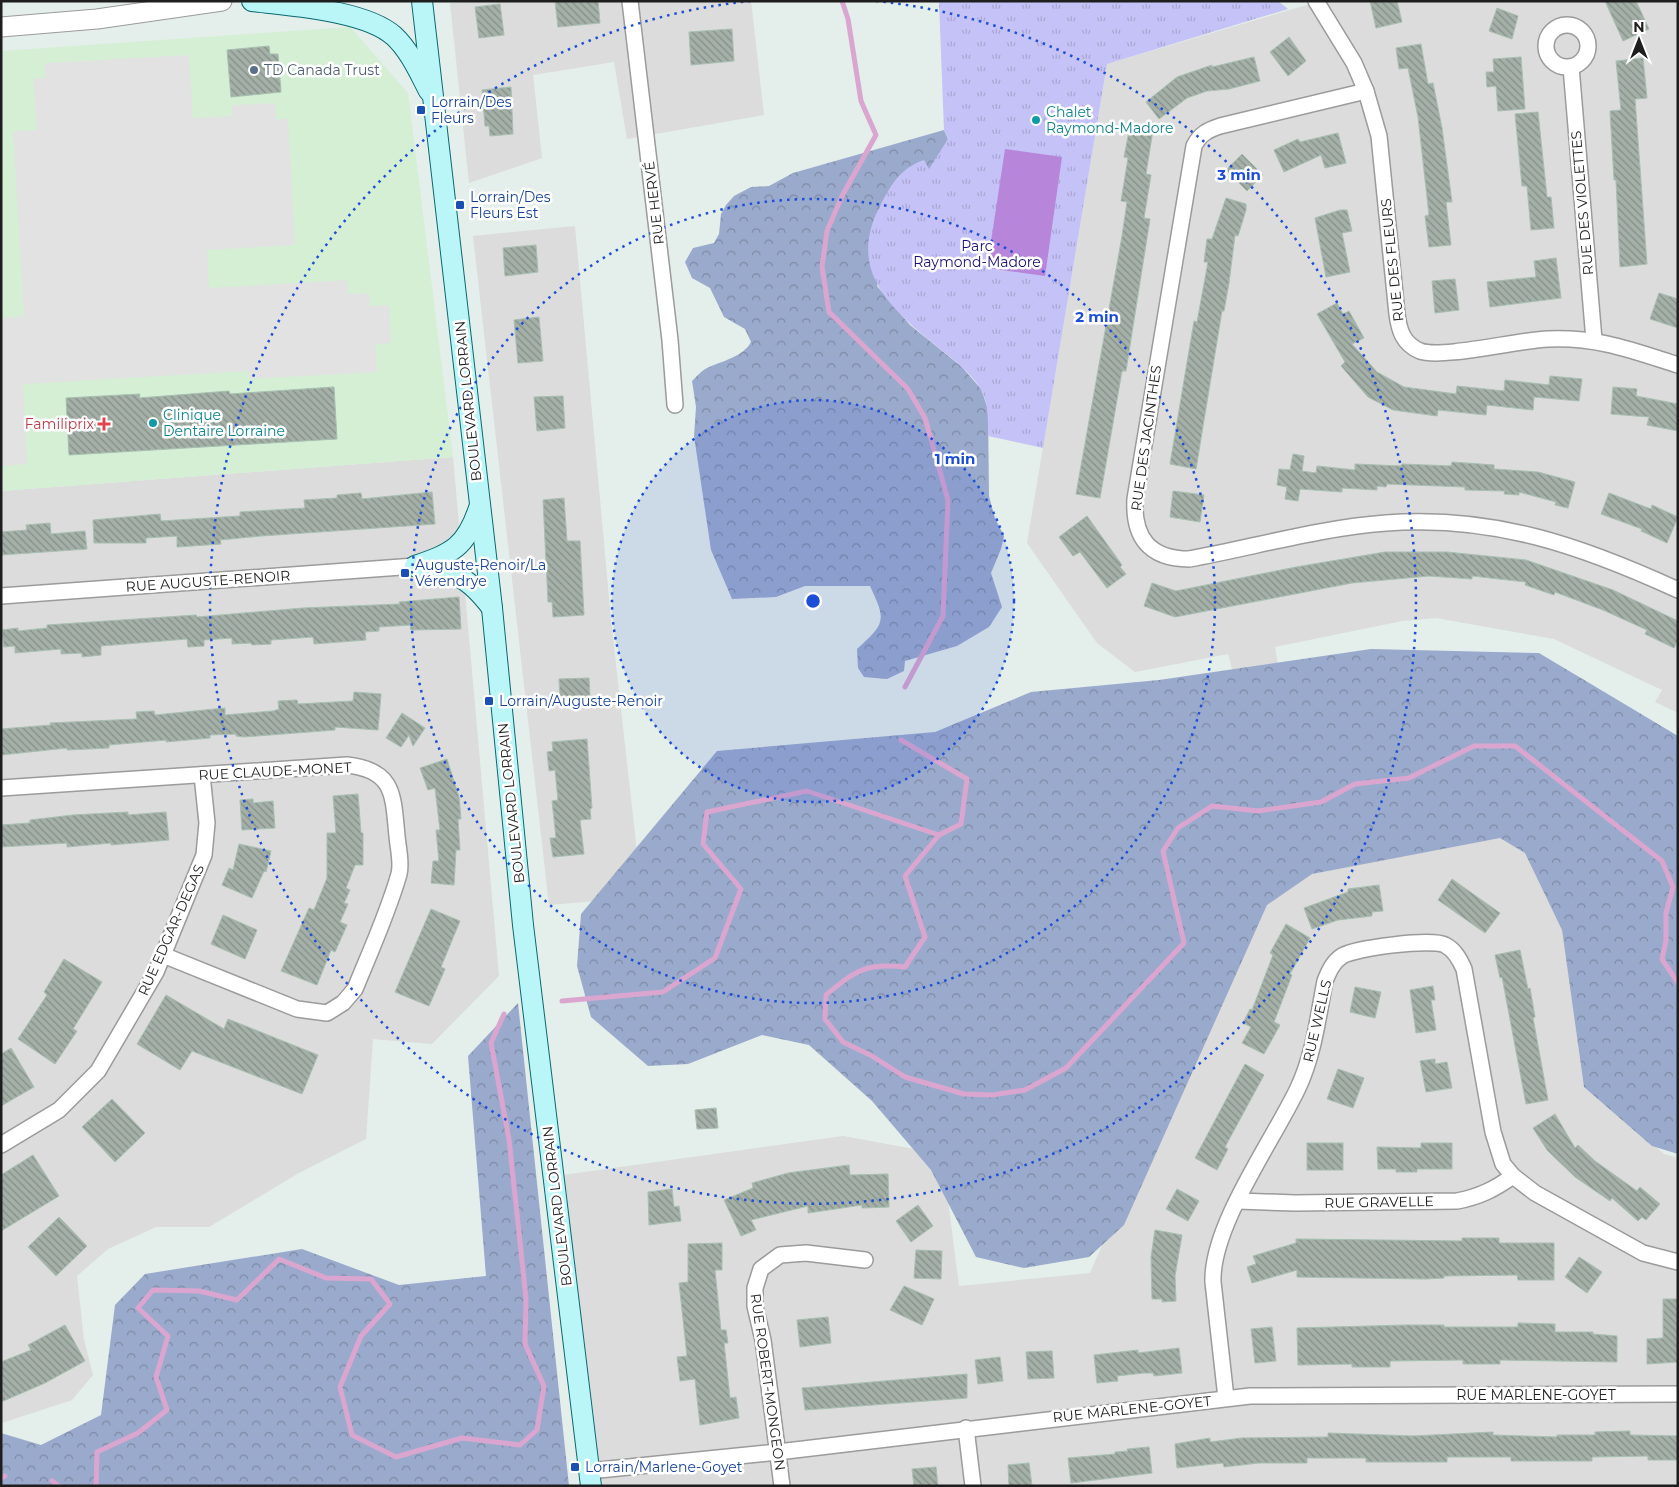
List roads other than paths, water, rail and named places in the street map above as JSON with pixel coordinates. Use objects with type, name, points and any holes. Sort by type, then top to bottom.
[{"type":"main road","points":[[252,1],[336,13],[380,28],[392,35],[403,47],[416,65],[435,102]]},
{"type":"main road","name":"BOULEVARD LORRAIN","points":[[422,1],[492,608],[523,925],[590,1478]]},
{"type":"main road","points":[[415,566],[445,556],[458,548],[474,524],[480,504]]},
{"type":"main road","points":[[415,566],[444,571],[468,580],[492,608]]},
{"type":"street","points":[[1,27],[97,19],[222,1]]},
{"type":"street","name":"RUE HERVÉ","points":[[630,1],[670,340],[675,405]]},
{"type":"street","name":"RUE DES FLEURS","points":[[1316,1],[1328,23],[1345,46],[1366,91],[1379,136],[1397,314],[1404,339],[1410,346],[1430,354],[1524,340],[1594,340],[1678,365]]},
{"type":"street","name":"RUE DES VIOLETTES","points":[[1571,67],[1594,340]]},
{"type":"street","name":"RUE DES JACINTHES","points":[[1366,91],[1220,126],[1208,130],[1199,138],[1194,146],[1134,498],[1135,522],[1139,533],[1152,549],[1172,559],[1189,559],[1352,527],[1395,522],[1454,523],[1550,539],[1626,566],[1678,590]]},
{"type":"street","name":"RUE AUGUSTE-RENOIR","points":[[1,596],[415,566]]},
{"type":"street","name":"RUE CLAUDE-MONET","points":[[1,788],[347,765],[368,768],[378,774],[390,788],[399,872],[355,989],[343,1003],[327,1013],[297,1008],[163,956]]},
{"type":"street","name":"RUE EDGAR-DEGAS","points":[[1,1145],[59,1110],[98,1071],[125,1028],[163,956],[204,855],[207,823],[202,776]]},
{"type":"street","name":"RUE WELLS","points":[[1226,1398],[1212,1265],[1220,1238],[1305,1071],[1329,970],[1344,955],[1426,941],[1445,945],[1454,951],[1464,969],[1495,1141],[1503,1164],[1513,1176],[1535,1193],[1642,1253],[1678,1262]]},
{"type":"street","name":"RUE GRAVELLE","points":[[1238,1201],[1295,1203],[1457,1201],[1477,1198],[1495,1189],[1513,1176]]},
{"type":"street","name":"RUE ROBERT-MONGEON","points":[[782,1486],[763,1340],[756,1306],[755,1288],[761,1269],[780,1255],[806,1252],[865,1260]]},
{"type":"street","name":"RUE MARLENE-GOYET","points":[[590,1478],[966,1428],[1226,1398],[1678,1394]]},
{"type":"street","points":[[966,1428],[973,1486]]},
{"type":"waterway","points":[[842,1],[848,19],[861,101],[876,135],[842,196],[827,231],[822,267],[829,312],[908,389],[925,418],[948,500],[943,616],[905,687]]},
{"type":"waterway","points":[[901,740],[967,779],[961,824],[939,835],[905,876],[925,937],[905,967],[880,966],[854,974],[826,995],[825,1019],[843,1042],[872,1056],[905,1077],[964,1094],[992,1095],[1025,1090],[1066,1068],[1184,943],[1163,851],[1178,828],[1212,806],[1258,811],[1321,802],[1355,784],[1409,778],[1474,746],[1515,746],[1662,861],[1673,887],[1666,913],[1666,941],[1662,959],[1678,983]]},
{"type":"waterway","points":[[562,1001],[663,992],[715,958],[741,889],[703,844],[707,812],[807,791],[939,835]]},
{"type":"waterway","points":[[96,1486],[97,1452],[138,1433],[167,1410],[156,1377],[168,1336],[138,1308],[153,1290],[199,1291],[237,1300],[279,1259],[326,1278],[371,1279],[390,1304],[361,1336],[340,1387],[352,1435],[396,1457],[462,1438],[520,1445],[537,1430],[544,1386],[525,1344],[526,1298],[509,1139],[491,1043],[504,1014]]},
{"type":"waterway","points":[[1,1478],[5,1476]]},
{"type":"waterway","points":[[52,1481],[59,1486]]},
{"type":"place","name":"TD Canada Trust","points":[[254,70]]},
{"type":"place","name":"Lorrain/Des Fleurs","points":[[421,110]]},
{"type":"place","name":"Chalet Raymond-Madore","points":[[1036,120]]},
{"type":"place","name":"Lorrain/Des Fleurs Est","points":[[460,205]]},
{"type":"place","name":"Clinique Dentaire Lorraine","points":[[153,423]]},
{"type":"place","name":"Familiprix","points":[[104,424]]},
{"type":"place","name":"Auguste-Renoir/La Vérendrye","points":[[405,573]]},
{"type":"place","name":"Lorrain/Auguste-Renoir","points":[[489,701]]},
{"type":"place","name":"Lorrain/Marlene-Goyet","points":[[575,1467]]},
{"type":"park label","name":"Parc Raymond-Madore","points":[[977,254]]}]
